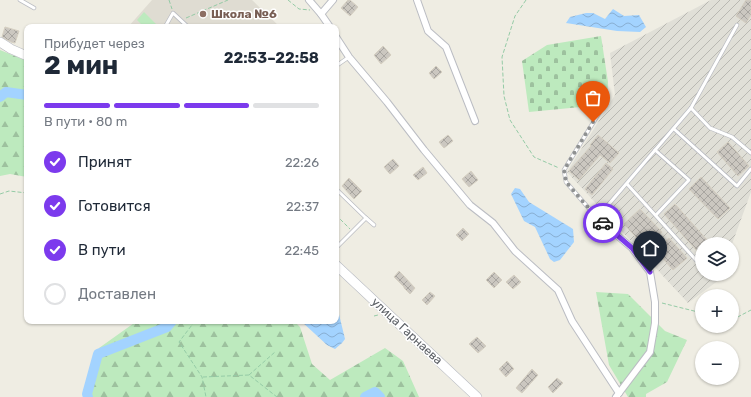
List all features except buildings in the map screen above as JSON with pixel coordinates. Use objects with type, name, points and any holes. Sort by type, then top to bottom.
[{"type":"street","points":[[309,0],[328,24]]},
{"type":"street","points":[[321,14],[333,0]]},
{"type":"street","points":[[417,0],[428,32],[446,47],[475,121]]},
{"type":"street","points":[[0,42],[24,55]]},
{"type":"street","points":[[339,42],[349,57],[470,205],[493,223],[515,251],[558,290],[572,321],[617,395],[650,352],[655,322],[655,302],[650,272],[632,248],[598,219]]},
{"type":"street","name":"улица Гарнаева","points":[[339,268],[478,397]]},
{"type":"lane","points":[[20,0],[34,8]]},
{"type":"lane","points":[[167,24],[173,12],[185,24]]},
{"type":"lane","points":[[601,110],[564,170],[566,182],[598,219],[654,150],[691,108],[737,25]]},
{"type":"lane","points":[[339,64],[349,57]]},
{"type":"lane","points":[[691,108],[710,128],[732,136],[751,153]]},
{"type":"lane","points":[[674,129],[737,186],[751,170]]},
{"type":"lane","points":[[654,150],[689,180],[656,215]]},
{"type":"lane","points":[[627,184],[695,259]]},
{"type":"lane","points":[[339,192],[374,225]]},
{"type":"lane","points":[[339,245],[366,218]]},
{"type":"path","points":[[169,0],[173,12]]},
{"type":"path","points":[[181,20],[228,0]]},
{"type":"path","points":[[288,0],[299,9],[313,11]]},
{"type":"path","points":[[526,0],[515,16],[502,57],[504,96],[510,120],[534,157],[564,170]]},
{"type":"path","points":[[0,194],[9,191],[24,193]]},
{"type":"path","points":[[339,218],[352,232]]},
{"type":"path","points":[[655,302],[695,311]]},
{"type":"path","points":[[739,316],[751,310]]},
{"type":"path","points":[[193,324],[179,342],[202,377],[206,397]]},
{"type":"path","points":[[202,377],[248,375],[275,352]]},
{"type":"path","points":[[248,375],[277,397]]},
{"type":"shaded area","name":"Школа №6","points":[[152,0],[252,0],[277,24],[131,24]]},
{"type":"shaded area","points":[[711,0],[751,0],[751,192],[735,237],[695,237],[695,281],[718,281],[707,289],[695,289],[695,298],[688,303],[567,172],[615,95],[610,53]]},
{"type":"green space","points":[[144,12],[156,24],[141,24],[137,20]]},
{"type":"green space","points":[[601,36],[608,82],[607,101],[591,106],[529,112],[522,61],[547,45]]},
{"type":"green space","points":[[0,50],[24,60],[24,176],[10,174],[0,176]]},
{"type":"green space","points":[[596,292],[628,294],[665,331],[687,340],[667,382],[646,394],[646,397],[628,397],[609,365]]},
{"type":"green space","points":[[133,324],[297,324],[300,327],[312,364],[330,380],[385,348],[403,361],[419,397],[86,397],[99,348]]},
{"type":"water","points":[[613,9],[624,16],[639,15],[646,27],[640,32],[617,31],[566,23],[570,17],[586,13],[593,13],[605,19]]},
{"type":"water","points":[[515,188],[520,189],[529,202],[573,229],[574,242],[560,260],[554,262],[550,259],[535,227],[524,221],[511,194]]},
{"type":"water","points":[[339,314],[345,339],[335,349],[327,345],[304,324],[339,324]]},
{"type":"waterway","points":[[0,97],[6,92],[24,95]]},
{"type":"waterway","points":[[88,397],[87,394],[98,354],[167,327],[170,324]]},
{"type":"waterway","points":[[365,397],[375,392],[380,397]]},
{"type":"way so far","points":[[593,122],[564,170],[566,182],[603,223]]},
{"type":"place","name":"Школа №6","points":[[203,14]]},
{"type":"route","points":[[603,223],[632,248],[650,272]]}]
